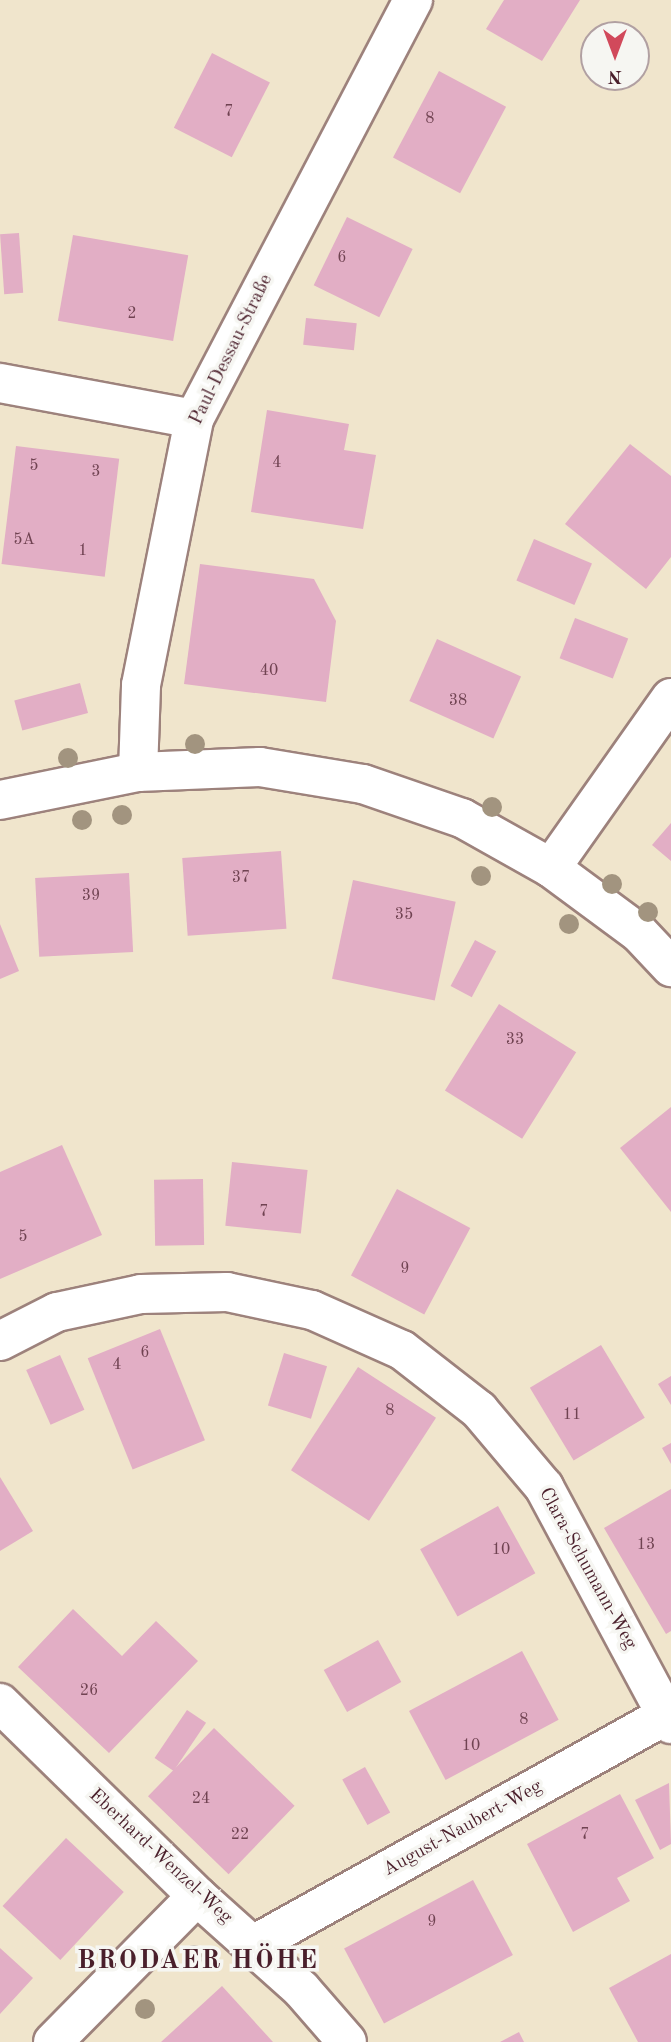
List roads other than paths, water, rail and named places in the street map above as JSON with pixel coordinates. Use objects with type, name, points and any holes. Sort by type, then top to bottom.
[{"type":"street","name":"Paul-Dessau-Straße","points":[[138,772],[141,685],[194,419],[413,0]]},
{"type":"street","points":[[0,383],[194,419]]},
{"type":"street","points":[[551,867],[671,698]]},
{"type":"street","points":[[0,800],[138,772],[260,767],[363,784],[462,818],[551,867],[639,933],[671,967]]},
{"type":"street","name":"Clara-Schumann-Weg","points":[[0,1341],[57,1312],[141,1294],[227,1292],[312,1310],[402,1350],[479,1410],[544,1487],[669,1717]]},
{"type":"street","name":"Eberhard-Wenzel-Weg","points":[[0,1703],[197,1896],[255,1944],[347,2042]]},
{"type":"street","name":"August-Naubert-Weg","points":[[255,1944],[669,1717]]},
{"type":"street","points":[[53,2042],[197,1896]]},
{"type":"district","name":"BRODAER HÖHE","points":[[198,1962]]}]
